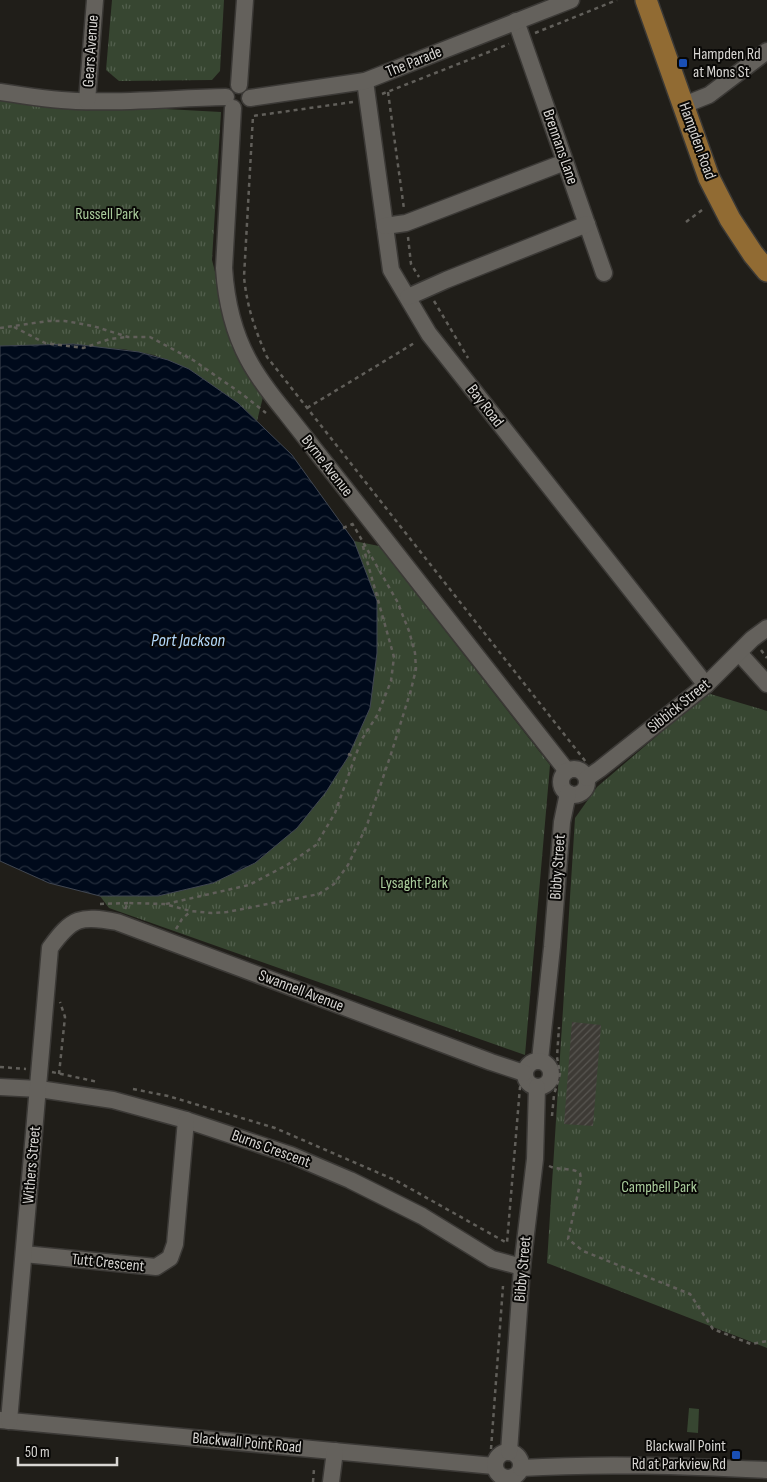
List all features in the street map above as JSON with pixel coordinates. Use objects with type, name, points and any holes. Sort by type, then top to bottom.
[{"type":"main road","name":"Hampden Road","points":[[646,0],[719,199],[753,254],[767,271]]},
{"type":"street","name":"Gears Avenue","points":[[87,101],[95,0]]},
{"type":"street","points":[[240,85],[245,0]]},
{"type":"street","name":"The Parade","points":[[250,98],[365,82],[571,0]]},
{"type":"street","name":"Brennans Lane","points":[[516,21],[604,273]]},
{"type":"street","points":[[684,105],[709,95],[767,50]]},
{"type":"street","name":"Bay Road","points":[[365,82],[392,270],[429,334],[706,685]]},
{"type":"street","points":[[0,92],[87,101],[230,102],[244,107],[250,98],[246,88],[240,85],[232,87],[227,93],[230,102]]},
{"type":"street","name":"Byrne Avenue","points":[[230,102],[224,268],[226,295],[240,341],[248,359],[286,413],[567,770]]},
{"type":"street","points":[[386,226],[406,223],[566,162]]},
{"type":"street","points":[[408,297],[587,224]]},
{"type":"street","name":"Sibbick Street","points":[[591,775],[706,685],[767,628]]},
{"type":"street","points":[[739,653],[767,684]]},
{"type":"street","points":[[571,768],[579,769],[591,775],[587,786],[581,793],[576,795],[568,793],[562,786],[561,778],[567,770],[571,768]]},
{"type":"street","name":"Bibby Street","points":[[540,1060],[552,947],[562,822],[568,793]]},
{"type":"street","name":"Swannell Avenue","points":[[77,920],[93,918],[117,922],[524,1073]]},
{"type":"street","name":"Withers Street","points":[[4,1420],[24,1254],[50,948],[62,930],[77,920]]},
{"type":"street","points":[[540,1060],[547,1064],[551,1075],[545,1085],[533,1087],[526,1081],[524,1073],[529,1063],[540,1060]]},
{"type":"street","name":"Burns Crescent","points":[[0,1087],[39,1089],[113,1100],[186,1120],[291,1155],[350,1180],[422,1216],[492,1258],[522,1266]]},
{"type":"street","name":"Bibby Street","points":[[509,1452],[522,1266],[535,1159],[537,1087]]},
{"type":"street","name":"Tutt Crescent","points":[[24,1254],[156,1267],[170,1258],[175,1244],[186,1120]]},
{"type":"street","name":"Blackwall Point Road","points":[[4,1420],[494,1466]]},
{"type":"street","points":[[331,1482],[335,1452]]},
{"type":"street","points":[[509,1452],[517,1455],[521,1463],[521,1468],[516,1476],[507,1480],[497,1474],[494,1466],[494,1462],[500,1454],[509,1452]]},
{"type":"street","points":[[521,1468],[564,1465],[671,1466],[767,1470]]},
{"type":"path","points":[[378,96],[617,0]]},
{"type":"path","points":[[388,92],[412,264],[472,365]]},
{"type":"path","points":[[360,102],[253,116],[244,277],[247,302],[257,334],[267,358],[591,775]]},
{"type":"path","points":[[686,222],[702,210]]},
{"type":"path","points":[[0,328],[48,321],[65,321],[93,326],[128,337]]},
{"type":"path","points":[[13,326],[45,343],[83,348],[128,337],[150,337],[193,360],[242,394],[269,416]]},
{"type":"path","points":[[306,408],[416,342]]},
{"type":"path","points":[[164,904],[248,885],[288,865],[316,845],[335,813],[362,740],[378,714],[388,690],[394,658],[361,540],[348,515]]},
{"type":"path","points":[[342,528],[353,524]]},
{"type":"path","points":[[117,922],[128,903],[164,904],[191,911],[212,913],[227,912],[319,894],[334,884],[348,866],[358,847],[391,754],[416,669],[416,653],[397,601],[361,540]]},
{"type":"path","points":[[348,754],[355,757]]},
{"type":"path","points":[[170,942],[177,926],[191,911]]},
{"type":"path","points":[[57,996],[65,1017],[59,1074]]},
{"type":"path","points":[[551,1124],[554,1095],[560,1074],[557,1057],[560,1018]]},
{"type":"path","points":[[0,1067],[30,1069]]},
{"type":"path","points":[[507,1243],[520,1087],[511,1084]]},
{"type":"path","points":[[548,1162],[554,1168],[580,1173],[581,1179],[568,1239],[582,1251],[690,1294],[713,1329],[751,1344],[767,1341]]},
{"type":"path","points":[[491,1449],[503,1286]]},
{"type":"path","points":[[312,1482],[314,1469]]},
{"type":"green space","points":[[112,0],[224,0],[220,71],[212,80],[119,81],[106,70]]},
{"type":"green space","name":"Russell Park","points":[[0,100],[221,112],[212,260],[232,339],[263,397],[257,421],[238,403],[189,369],[154,355],[123,349],[0,346]]},
{"type":"green space","name":"Lysaght Park","points":[[354,541],[379,546],[550,765],[525,1055],[109,908],[100,896],[158,896],[213,883],[255,863],[297,828],[326,792],[348,757],[370,708],[377,653],[377,601]]},
{"type":"green space","name":"Campbell Park","points":[[707,693],[767,711],[767,1348],[547,1263],[575,818],[597,787]]},
{"type":"green space","points":[[689,1408],[699,1409],[698,1433],[687,1432]]},
{"type":"water","name":"Port Jackson","points":[[73,344],[139,352],[168,360],[189,369],[238,403],[292,455],[354,541],[377,601],[377,653],[370,708],[348,757],[326,792],[297,828],[255,863],[213,883],[158,896],[100,896],[49,883],[0,861],[0,346]]},
{"type":"building","points":[[572,1022],[601,1025],[593,1126],[564,1124]]},
{"type":"place","name":"Hampden Rd at Mons St","points":[[683,63]]},
{"type":"place","name":"Blackwall Point Rd at Parkview Rd","points":[[736,1455]]}]
